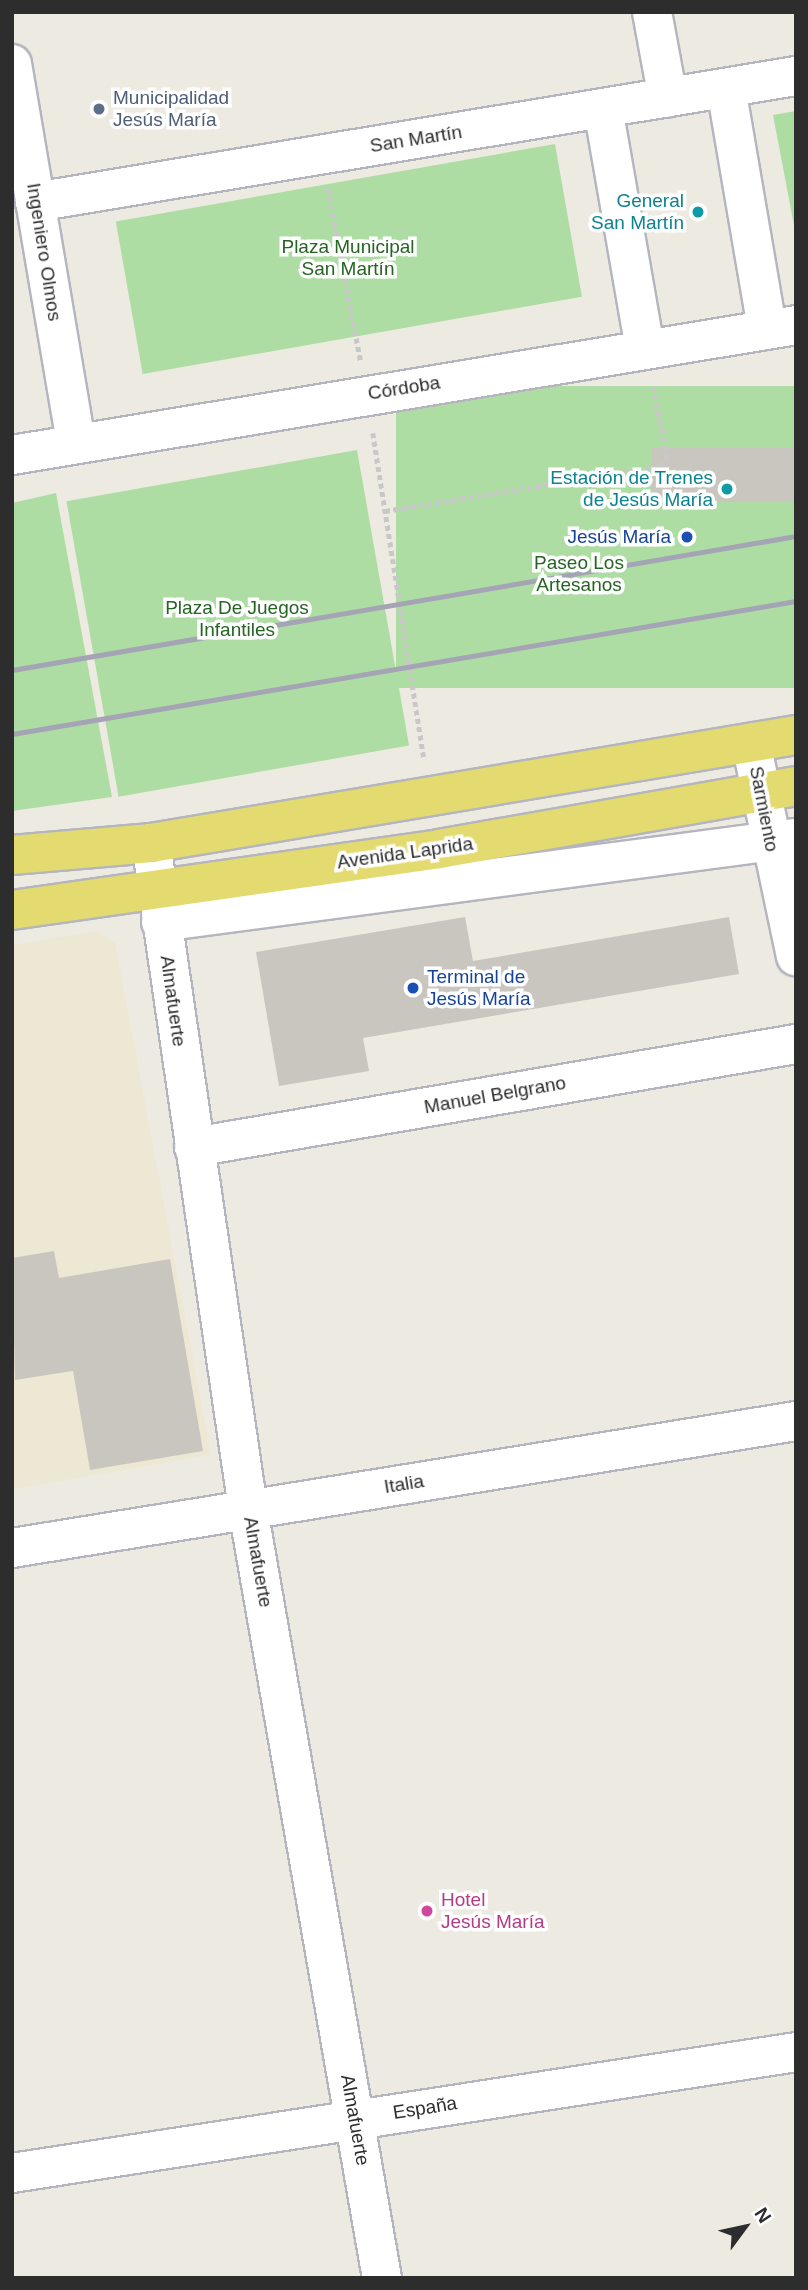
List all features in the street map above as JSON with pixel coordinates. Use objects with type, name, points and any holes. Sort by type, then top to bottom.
[{"type":"main road","points":[[12,855],[151,843],[430,799],[796,735]]},
{"type":"main road","name":"Avenida Laprida","points":[[12,910],[159,905],[439,849],[778,789]]},
{"type":"street","points":[[653,12],[668,98]]},
{"type":"street","name":"Ingeniero Olmos","points":[[12,64],[76,441]]},
{"type":"street","name":"San Martín","points":[[36,202],[796,76]]},
{"type":"street","points":[[726,88],[781,326]]},
{"type":"street","points":[[603,108],[645,348]]},
{"type":"street","name":"Córdoba","points":[[12,455],[76,441],[781,326]]},
{"type":"street","name":"Sarmiento","points":[[751,743],[778,789],[796,956]]},
{"type":"street","points":[[159,905],[783,840]]},
{"type":"street","name":"Almafuerte","points":[[151,843],[248,1509],[382,2278]]},
{"type":"street","name":"Manuel Belgrano","points":[[194,1147],[796,1044]]},
{"type":"street","name":"Italia","points":[[12,1548],[796,1421]]},
{"type":"street","name":"España","points":[[12,2173],[796,2052]]},
{"type":"path","points":[[322,155],[367,394],[430,799]]},
{"type":"path","points":[[385,511],[660,466],[667,458],[645,348]]},
{"type":"shaded area","points":[[96,931],[115,943],[211,1455],[12,1489],[12,945]]},
{"type":"green space","points":[[796,111],[796,236],[773,115]]},
{"type":"green space","name":"Plaza Municipal San Martín","points":[[555,144],[582,297],[143,374],[116,221]]},
{"type":"green space","name":"Paseo Los Artesanos","points":[[396,386],[796,386],[796,688],[396,688]]},
{"type":"green space","name":"Plaza De Juegos Infantiles","points":[[357,450],[409,745],[119,797],[66,501]]},
{"type":"green space","points":[[56,493],[112,797],[12,811],[12,503]]},
{"type":"building","name":"Estación de Trenes de Jesús María","points":[[652,448],[796,448],[796,502],[652,502]]},
{"type":"building","points":[[465,917],[473,961],[729,917],[739,974],[363,1038],[369,1071],[279,1086],[256,952]]},
{"type":"building","points":[[54,1251],[59,1278],[170,1259],[203,1451],[90,1470],[73,1371],[15,1380],[12,1258]]},
{"type":"railway","points":[[12,670],[796,536]]},
{"type":"railway","points":[[12,734],[796,601]]},
{"type":"place","name":"Municipalidad Jesús María","points":[[99,109]]},
{"type":"place","name":"General San Martín","points":[[698,212]]},
{"type":"place","name":"Estación de Trenes de Jesús María","points":[[727,489]]},
{"type":"place","name":"Jesús María","points":[[687,537]]},
{"type":"place","name":"Terminal de Jesús María","points":[[413,988]]},
{"type":"place","name":"Hotel Jesús María","points":[[427,1911]]}]
